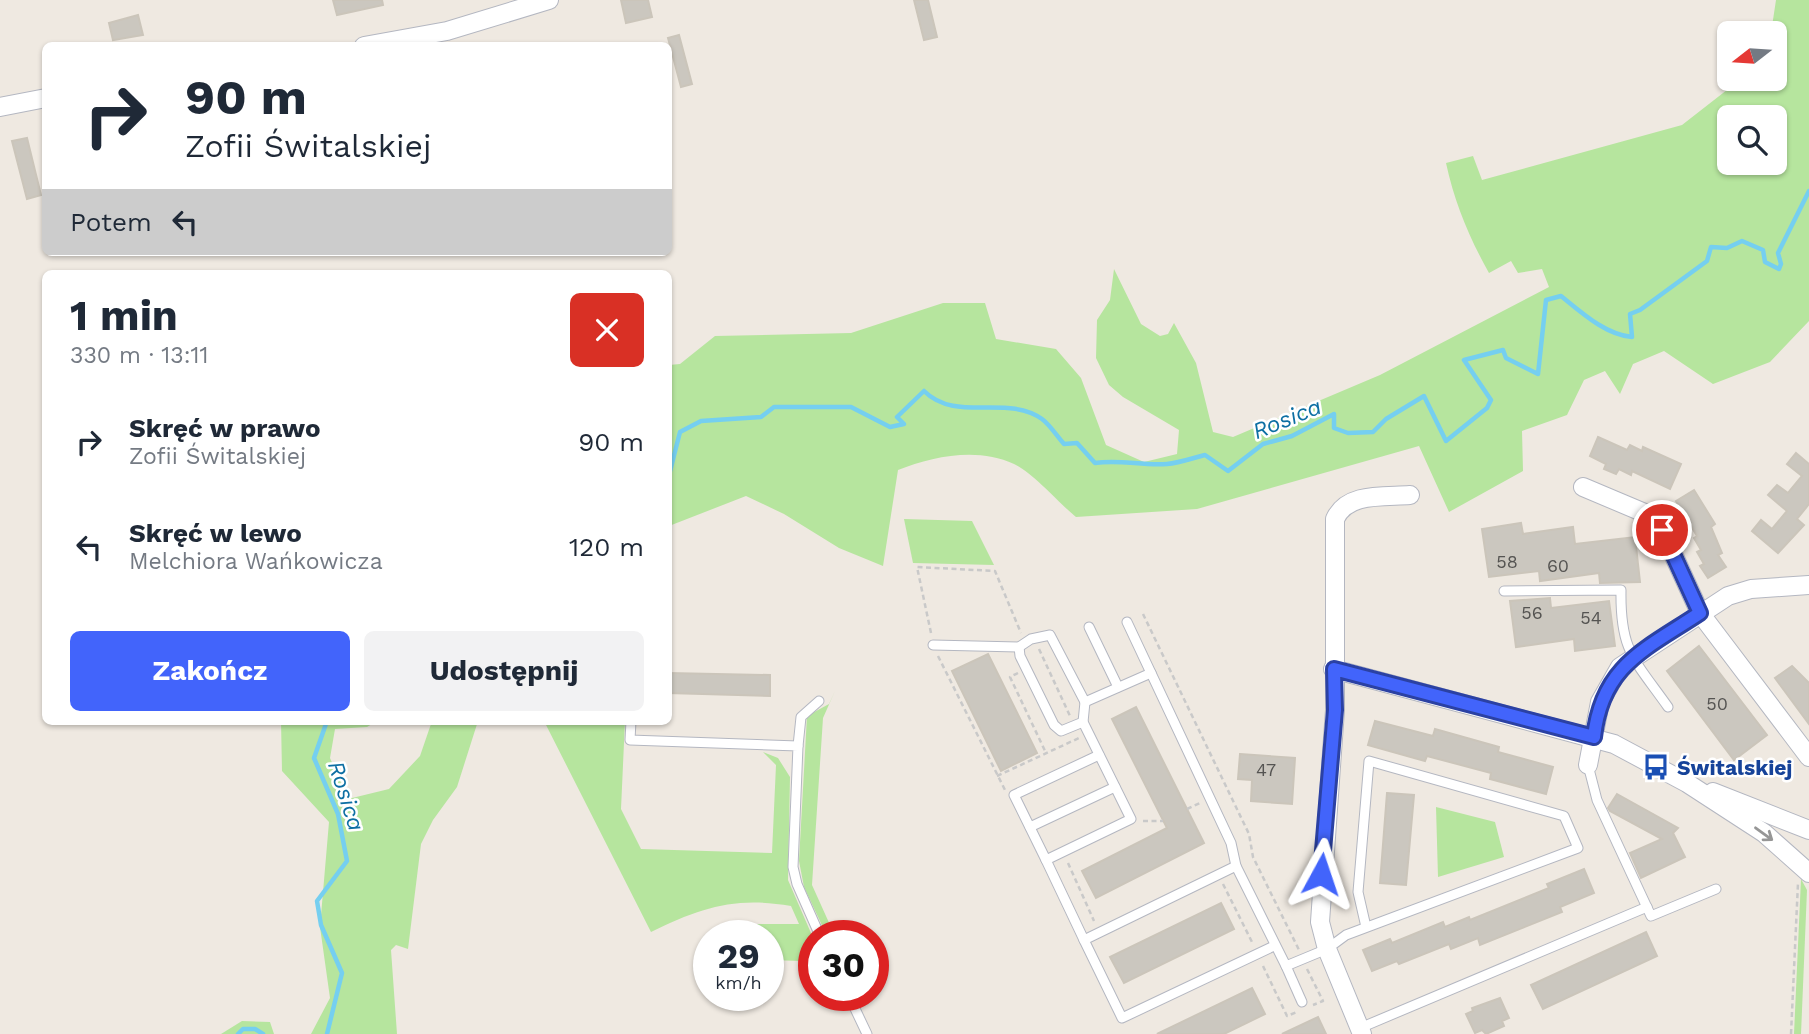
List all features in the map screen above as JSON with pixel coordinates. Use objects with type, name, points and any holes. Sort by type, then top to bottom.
[{"type":"street","points":[[386,42],[447,31],[549,0]]},
{"type":"street","points":[[0,107],[42,99]]},
{"type":"street","points":[[1583,487],[1647,514],[1662,530],[1700,613],[1809,757]]},
{"type":"street","points":[[1361,1031],[1321,956],[1320,888],[1335,710],[1335,519],[1340,509],[1350,502],[1410,495]]},
{"type":"street","points":[[1588,765],[1600,702],[1620,667],[1700,613],[1740,591],[1809,586]]},
{"type":"street","points":[[1334,669],[1594,737],[1687,783],[1764,833],[1803,877]]},
{"type":"street","points":[[1687,783],[1760,808],[1809,830]]},
{"type":"lane","points":[[1504,591],[1620,590],[1620,626],[1633,658],[1668,707]]},
{"type":"lane","points":[[1127,622],[1231,843],[1236,866],[1304,1006]]},
{"type":"lane","points":[[1089,627],[1118,687]]},
{"type":"lane","points":[[933,645],[1019,647],[1031,639],[1050,635],[1084,702],[1083,722],[1131,818],[1046,860]]},
{"type":"lane","points":[[1019,647],[1054,725],[1061,731],[1083,722]]},
{"type":"lane","points":[[1084,702],[1151,673]]},
{"type":"lane","points":[[813,920],[797,884],[793,867],[801,717],[819,701]]},
{"type":"lane","points":[[631,725],[630,740],[798,746]]},
{"type":"lane","points":[[1099,755],[1014,795],[1122,1018],[1274,946]]},
{"type":"lane","points":[[1286,966],[1321,956],[1346,935],[1578,848],[1564,816],[1369,761],[1358,892],[1366,927]]},
{"type":"lane","points":[[1588,765],[1597,800],[1651,916],[1716,889]]},
{"type":"lane","points":[[1030,827],[1115,787]]},
{"type":"lane","points":[[1084,940],[1236,866]]},
{"type":"lane","points":[[1361,1031],[1647,908]]},
{"type":"lane","points":[[856,1011],[867,1034]]},
{"type":"path","points":[[1143,614],[1249,834],[1253,857],[1300,951],[1308,950]]},
{"type":"path","points":[[1027,669],[1010,677],[1046,754]]},
{"type":"path","points":[[997,776],[1080,737]]},
{"type":"path","points":[[1187,809],[1203,801]]},
{"type":"path","points":[[1140,821],[1163,821]]},
{"type":"path","points":[[1065,858],[1101,932]]},
{"type":"path","points":[[1791,1034],[1803,877]]},
{"type":"path","points":[[1217,883],[1222,883],[1287,1016],[1304,1006],[1322,1001],[1306,968],[1321,956]]},
{"type":"green space","points":[[1776,0],[1809,0],[1809,321],[1770,362],[1713,384],[1664,351],[1633,364],[1620,394],[1605,371],[1584,380],[1567,415],[1522,431],[1523,471],[1449,512],[1419,446],[1197,509],[1076,517],[1014,464],[986,456],[941,457],[898,470],[883,566],[839,548],[784,514],[746,496],[672,525],[672,365],[680,364],[715,336],[851,333],[943,303],[985,303],[996,339],[1056,349],[1081,378],[1106,445],[1144,462],[1177,454],[1179,430],[1123,397],[1109,385],[1096,358],[1097,320],[1110,300],[1114,269],[1141,324],[1160,336],[1168,334],[1174,323],[1196,363],[1213,432],[1233,437],[1380,375],[1549,287],[1542,269],[1518,273],[1511,261],[1489,273],[1463,220],[1446,163],[1473,156],[1482,180],[1682,125],[1726,91],[1787,91],[1787,21],[1773,21]]},
{"type":"green space","points":[[904,519],[972,521],[994,565],[913,563]]},
{"type":"green space","points":[[835,691],[823,718],[812,885],[828,920],[819,920],[804,887],[799,861],[807,716],[829,704]]},
{"type":"green space","points":[[281,725],[370,725],[335,729],[330,758],[348,799],[389,789],[420,756],[431,725],[477,725],[457,787],[433,820],[421,844],[408,949],[396,945],[391,950],[397,1034],[311,1034],[330,998],[320,927],[329,822],[282,771]]},
{"type":"green space","points":[[546,725],[625,725],[621,809],[641,849],[772,853],[776,765],[763,752],[778,758],[790,777],[788,880],[805,920],[798,922],[791,906],[752,902],[718,906],[686,916],[651,932]]},
{"type":"green space","points":[[1436,807],[1495,822],[1504,857],[1438,877]]},
{"type":"green space","points":[[1801,879],[1807,890],[1801,1034],[1794,1034]]},
{"type":"green space","points":[[784,924],[798,924],[798,961],[784,960]]},
{"type":"green space","points":[[242,1021],[270,1022],[274,1034],[221,1034]]},
{"type":"building","points":[[333,0],[382,0],[383,5],[337,15]]},
{"type":"building","points":[[621,0],[648,0],[652,17],[626,23]]},
{"type":"building","points":[[914,0],[928,0],[937,37],[924,40]]},
{"type":"building","points":[[138,15],[143,35],[113,40],[109,23]]},
{"type":"building","points":[[679,35],[692,84],[681,87],[672,53],[672,42],[668,38]]},
{"type":"building","points":[[27,138],[41,195],[27,199],[12,141]]},
{"type":"building","points":[[1598,437],[1627,450],[1630,445],[1642,451],[1643,447],[1681,464],[1670,489],[1632,471],[1631,475],[1619,469],[1616,474],[1604,469],[1606,464],[1590,456]]},
{"type":"building","points":[[1796,453],[1809,464],[1809,504],[1797,519],[1804,525],[1778,553],[1752,531],[1761,520],[1772,529],[1787,511],[1768,495],[1777,485],[1788,493],[1802,476],[1787,464]]},
{"type":"building","points":[[1694,490],[1715,524],[1711,527],[1722,553],[1718,555],[1726,567],[1708,578],[1700,566],[1704,564],[1697,552],[1701,550],[1694,538],[1697,536],[1676,501]]},
{"type":"building","points":[[1521,523],[1523,534],[1573,527],[1575,544],[1635,537],[1640,582],[1600,583],[1599,573],[1540,581],[1539,571],[1489,577],[1482,529]]},
{"type":"building","points":[[1550,598],[1551,608],[1609,601],[1615,646],[1575,651],[1574,639],[1516,647],[1510,601]]},
{"type":"building","points":[[1699,646],[1767,735],[1734,760],[1667,671]]},
{"type":"building","points":[[988,654],[1037,753],[1001,771],[952,671]]},
{"type":"building","points":[[1792,666],[1809,683],[1809,724],[1775,678]]},
{"type":"building","points":[[672,673],[770,675],[770,696],[672,693]]},
{"type":"building","points":[[1136,707],[1204,843],[1096,898],[1082,871],[1167,828],[1112,719]]},
{"type":"building","points":[[1375,721],[1433,736],[1435,729],[1499,747],[1498,752],[1553,767],[1546,794],[1490,779],[1491,773],[1427,756],[1425,761],[1368,745]]},
{"type":"building","points":[[1240,754],[1295,758],[1292,804],[1251,801],[1252,780],[1238,779]]},
{"type":"building","points":[[1387,793],[1414,795],[1406,885],[1380,883]]},
{"type":"building","points":[[1617,794],[1678,828],[1673,833],[1685,857],[1641,878],[1630,853],[1662,839],[1610,811],[1608,808]]},
{"type":"building","points":[[1584,869],[1594,893],[1560,907],[1562,912],[1480,945],[1478,938],[1451,949],[1449,944],[1399,964],[1397,961],[1372,971],[1363,950],[1390,939],[1392,943],[1443,922],[1445,927],[1469,917],[1470,920],[1549,888],[1547,884]]},
{"type":"building","points":[[1221,903],[1234,929],[1124,983],[1110,957]]},
{"type":"building","points":[[1646,932],[1657,956],[1543,1009],[1531,985]]},
{"type":"building","points":[[1252,988],[1265,1014],[1224,1034],[1157,1034]]},
{"type":"building","points":[[1500,998],[1509,1018],[1502,1021],[1504,1026],[1486,1034],[1482,1030],[1475,1033],[1466,1014],[1473,1011],[1472,1008]]},
{"type":"building","points":[[1318,1017],[1326,1034],[1282,1034]]},
{"type":"waterway","name":"Rosica","points":[[672,463],[680,432],[701,421],[761,417],[774,407],[851,407],[890,427],[904,424],[897,417],[924,391],[951,405],[1028,412],[1045,421],[1064,444],[1077,443],[1095,463],[1167,464],[1205,455],[1228,471],[1263,444],[1292,436],[1334,414],[1334,428],[1348,433],[1373,432],[1386,419],[1424,396],[1446,441],[1487,408],[1491,400],[1464,360],[1503,350],[1506,358],[1538,374],[1546,300],[1561,296],[1604,328],[1632,337],[1630,314],[1640,310],[1707,261],[1711,247],[1727,248],[1742,241],[1763,250],[1765,262],[1779,269],[1781,264],[1778,253],[1809,191]]},
{"type":"waterway","name":"Rosica","points":[[326,725],[314,758],[338,814],[347,861],[317,901],[321,925],[342,973],[327,1034]]},
{"type":"waterway","name":"Rosica","points":[[238,1034],[243,1029],[255,1029],[263,1034]]},
{"type":"place","name":"Świtalskiej","points":[[1656,767]]},
{"type":"route","points":[[1321,874],[1335,710],[1334,669],[1594,737],[1600,702],[1620,667],[1700,613],[1662,530]]}]
